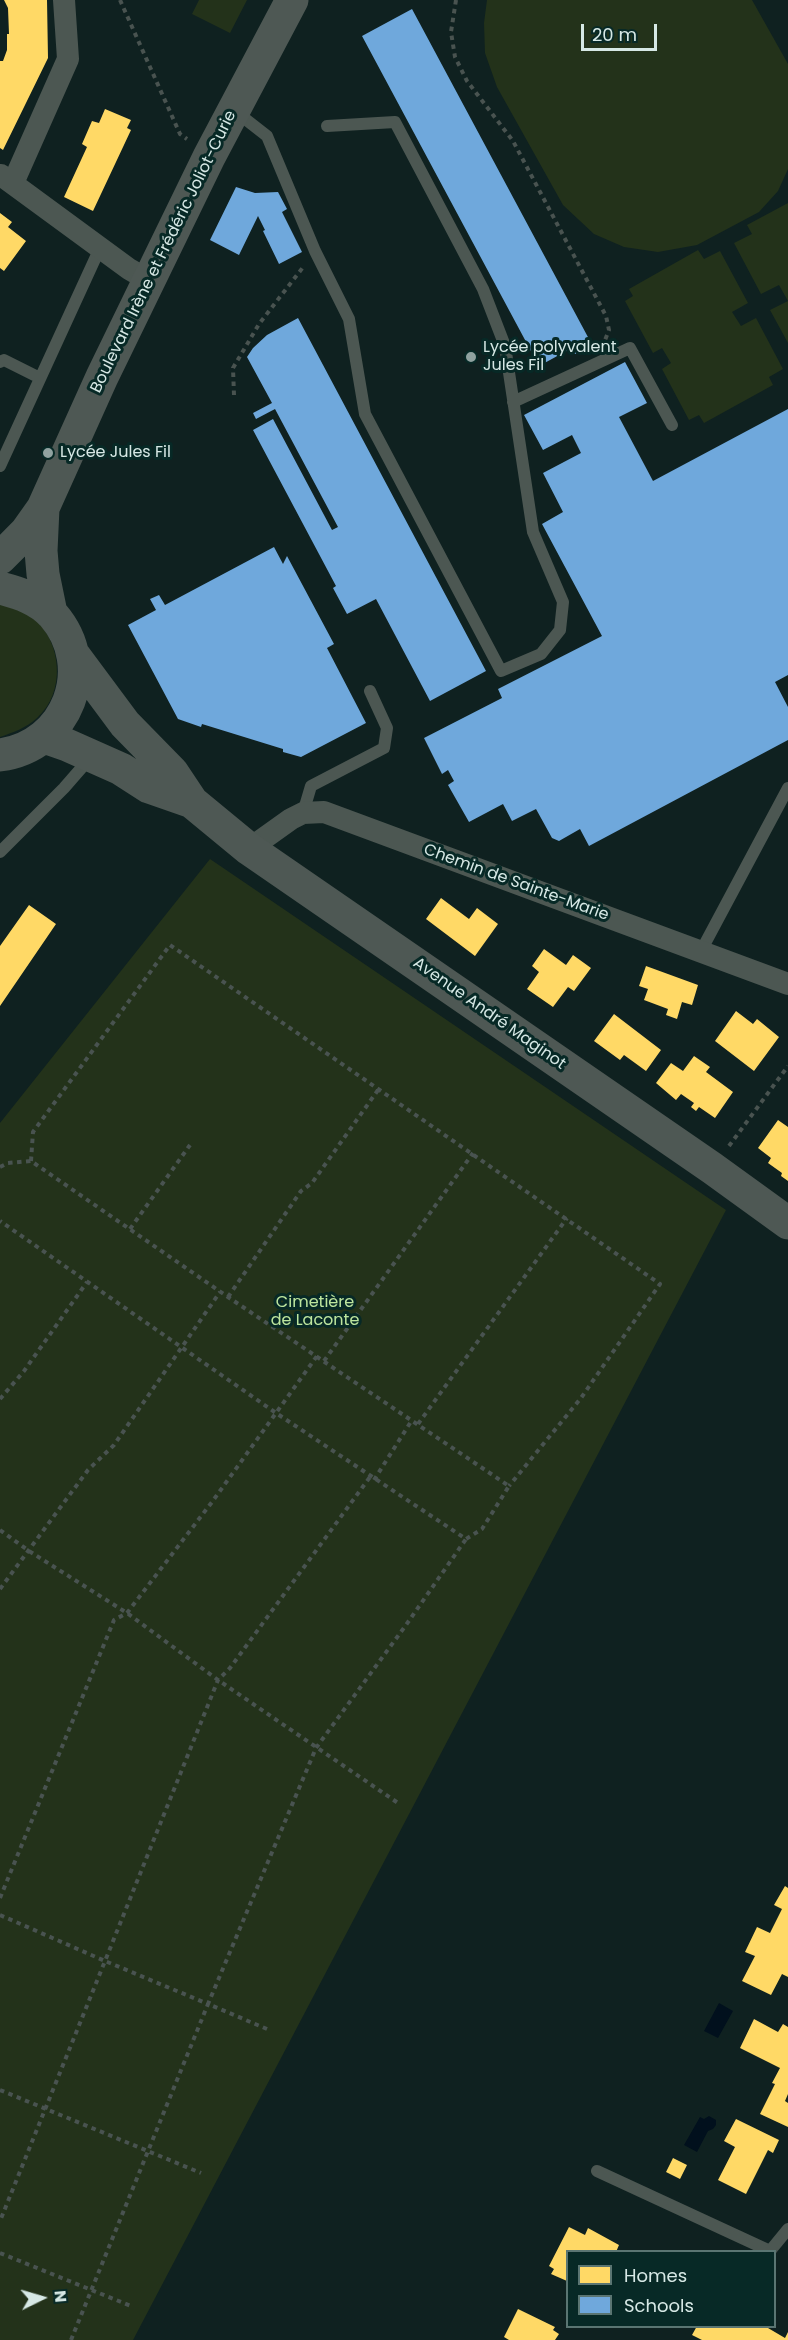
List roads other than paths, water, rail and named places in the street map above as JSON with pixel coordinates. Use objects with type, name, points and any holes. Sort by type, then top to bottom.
[{"type":"street","points":[[64,0],[68,59],[6,178],[129,270],[150,280]]},
{"type":"street","name":"Boulevard Irène et Frédéric Joliot-Curie","points":[[0,558],[26,532],[43,508],[102,377],[209,157],[292,0]]},
{"type":"street","name":"Boulevard Irène et Frédéric Joliot-Curie","points":[[43,508],[41,551],[51,613]]},
{"type":"street","points":[[0,588],[28,596],[51,613],[65,632],[73,654],[74,685],[64,714],[44,737],[17,753],[0,755]]},
{"type":"street","name":"Avenue André Maginot","points":[[73,654],[125,724],[172,772],[192,802],[249,849],[712,1168],[788,1223]]},
{"type":"street","name":"Avenue André Maginot","points":[[44,737],[121,769],[149,787],[192,802]]},
{"type":"street","points":[[249,849],[303,813]]},
{"type":"street","name":"Chemin de Sainte-Marie","points":[[303,813],[324,813],[788,984]]},
{"type":"lane","points":[[234,111],[267,136],[315,251],[349,320],[365,414],[501,671],[541,654],[560,630],[563,602],[533,532],[505,346],[483,289],[395,122],[327,126]]},
{"type":"lane","points":[[0,466],[100,248]]},
{"type":"lane","points":[[513,402],[630,348],[672,425]]},
{"type":"lane","points":[[0,362],[4,360],[40,378]]},
{"type":"lane","points":[[303,813],[311,786],[384,748],[387,728],[370,691]]},
{"type":"lane","points":[[0,852],[64,788],[92,756]]},
{"type":"lane","points":[[701,951],[788,788]]},
{"type":"lane","points":[[597,2171],[770,2250],[788,2229]]},
{"type":"water","points":[[719,2003],[733,2011],[718,2038],[704,2031]]},
{"type":"water","points":[[709,2116],[716,2120],[716,2125],[708,2131],[697,2152],[684,2145],[700,2117],[704,2119]]},
{"type":"place","name":"Lycée polyvalent Jules Fil","points":[[471,357]]},
{"type":"place","name":"Lycée Jules Fil","points":[[48,453]]},
{"type":"park label","name":"Cimetière de Laconte","points":[[315,1312]]}]
